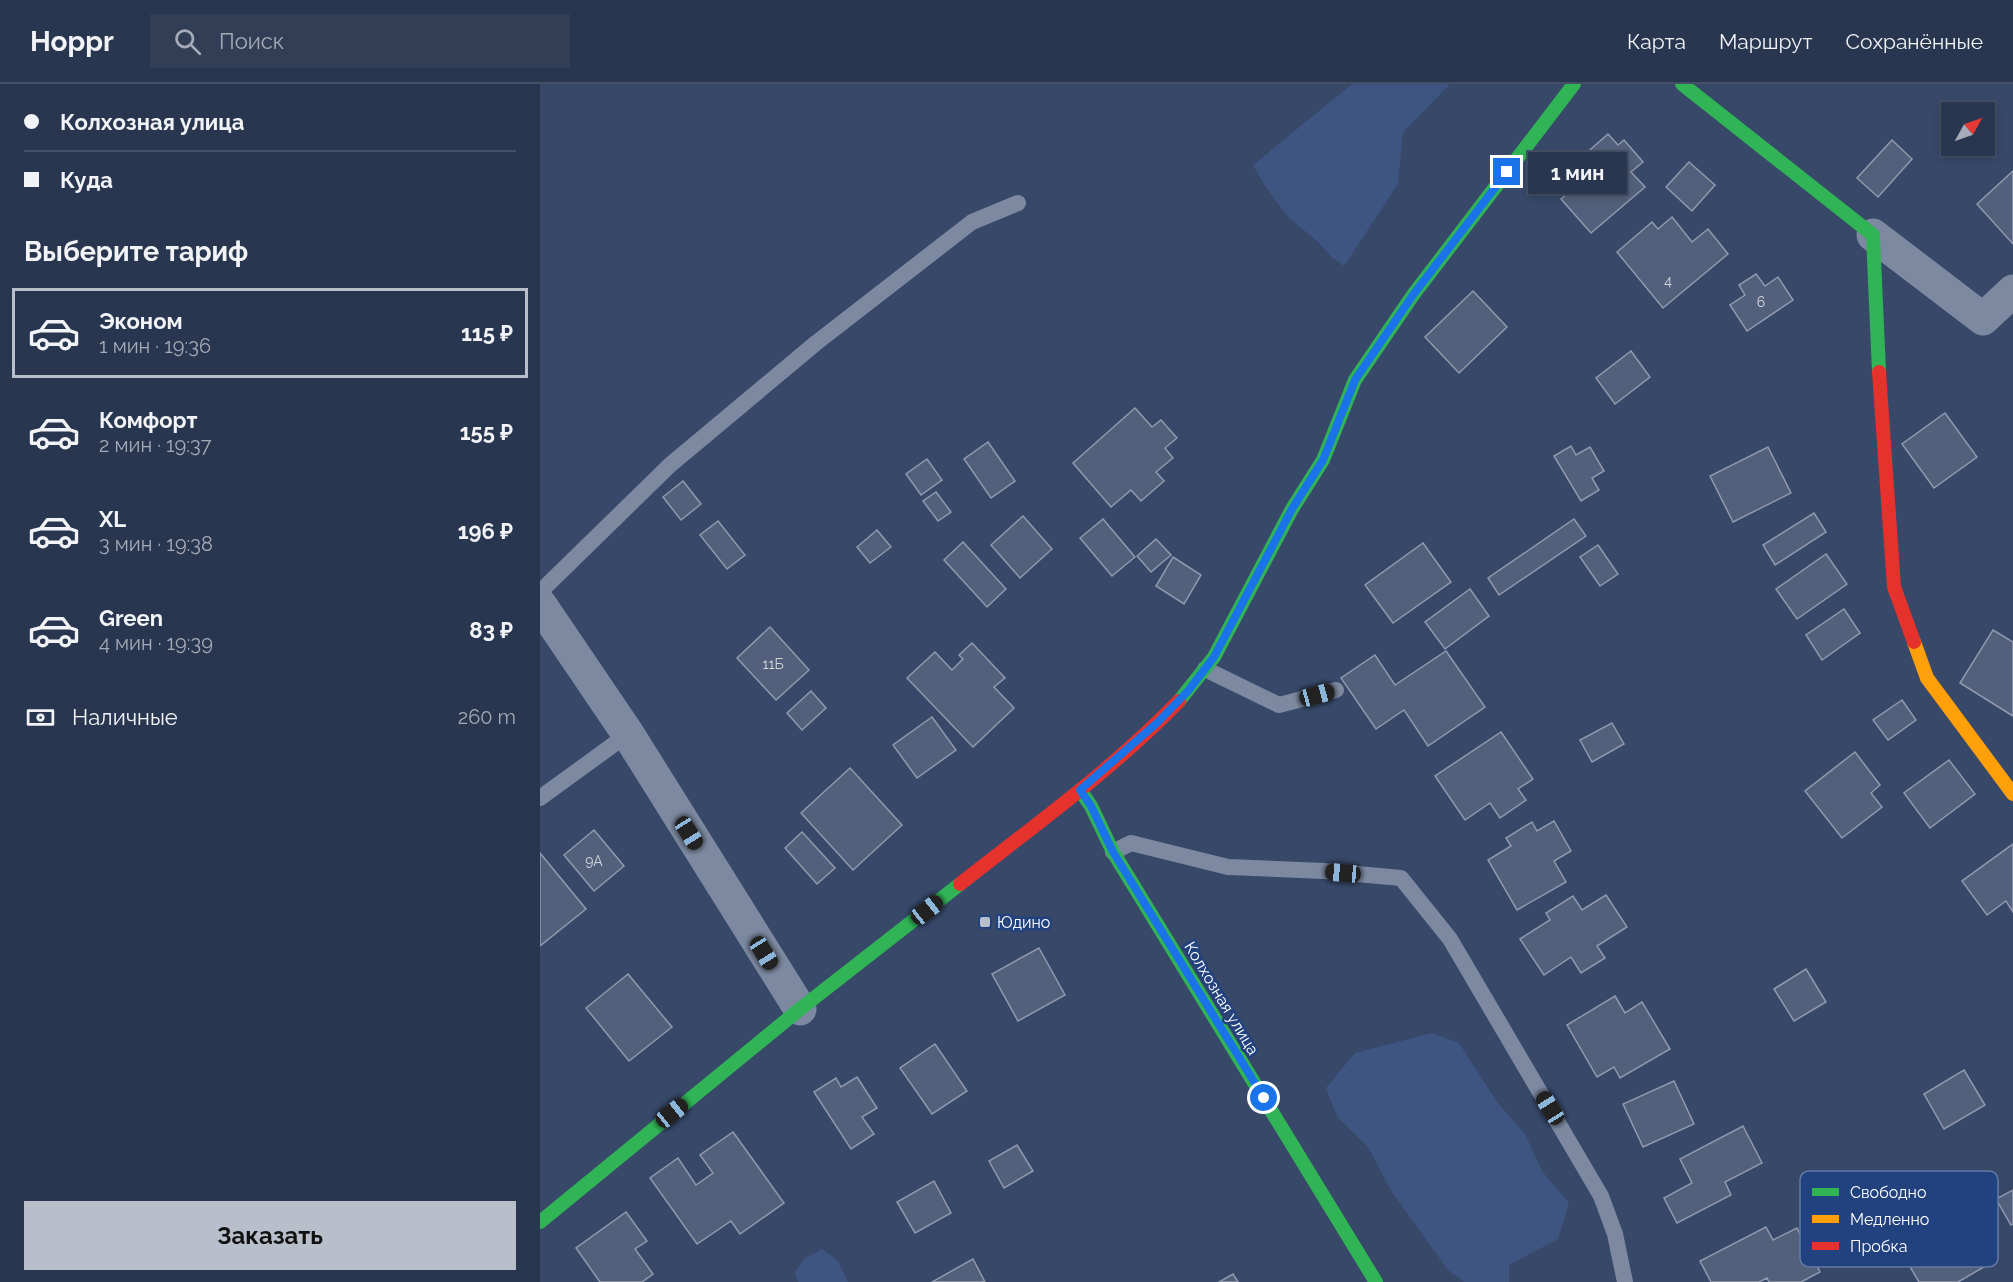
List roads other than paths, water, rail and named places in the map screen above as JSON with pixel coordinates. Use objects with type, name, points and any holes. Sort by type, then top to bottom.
[{"type":"street","points":[[540,1222],[800,1009],[1080,790],[1157,723],[1188,691],[1214,657],[1292,509],[1323,460],[1355,380],[1413,295],[1574,84]]},
{"type":"street","points":[[1682,84],[1983,319],[2013,291]]},
{"type":"street","points":[[1873,235],[1880,409],[1894,587],[1927,678],[2013,794]]},
{"type":"street","points":[[540,604],[627,734],[800,1009]]},
{"type":"street","name":"Колхозная улица","points":[[1080,790],[1091,806],[1113,852],[1376,1282]]},
{"type":"lane","points":[[540,592],[670,465],[816,343],[972,222],[1018,203]]},
{"type":"lane","points":[[1205,669],[1279,705],[1336,690]]},
{"type":"lane","points":[[540,798],[627,734]]},
{"type":"lane","points":[[1113,852],[1131,843],[1228,867],[1324,871],[1401,878],[1450,939],[1590,1177],[1615,1234],[1625,1282]]},
{"type":"water","points":[[1352,84],[1450,84],[1403,132],[1398,184],[1344,266],[1288,217],[1253,165]]},
{"type":"water","points":[[1432,1033],[1459,1043],[1497,1102],[1525,1134],[1542,1171],[1569,1203],[1558,1239],[1509,1265],[1509,1282],[1464,1282],[1448,1270],[1392,1192],[1368,1147],[1337,1117],[1326,1088],[1355,1053]]},
{"type":"water","points":[[822,1249],[838,1261],[848,1282],[798,1282],[795,1272],[804,1259]]},
{"type":"place","name":"Юдино","points":[[985,922]]}]
